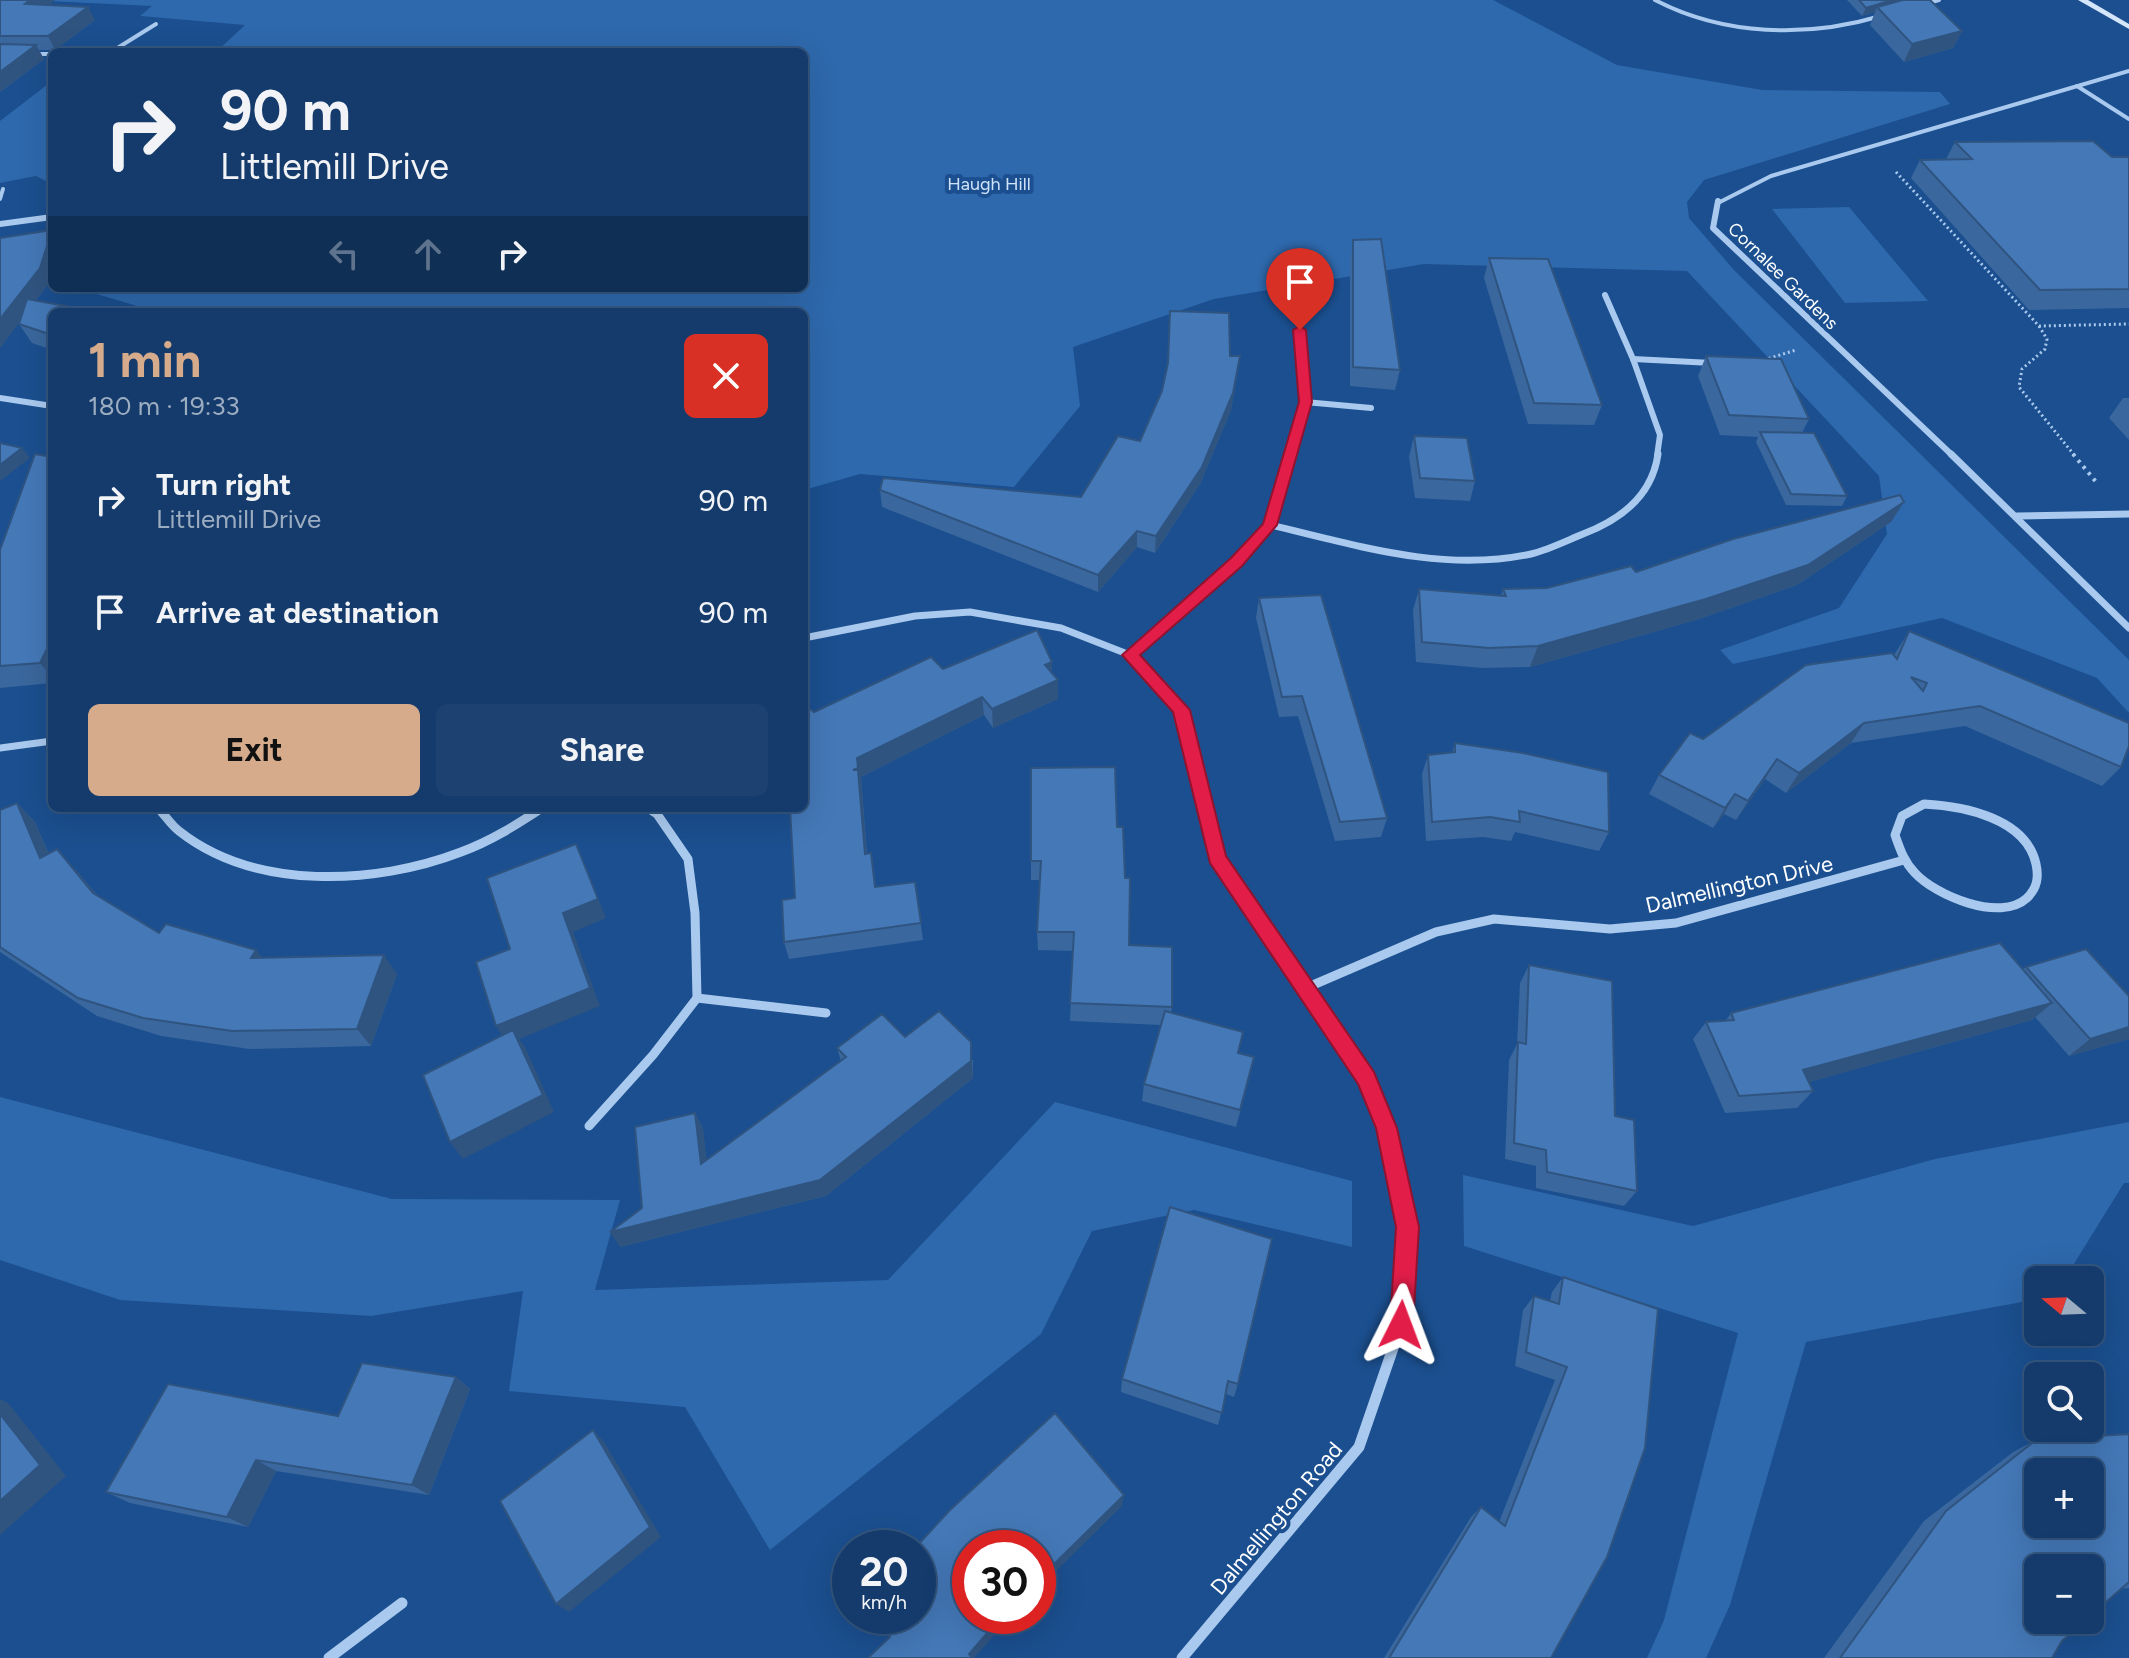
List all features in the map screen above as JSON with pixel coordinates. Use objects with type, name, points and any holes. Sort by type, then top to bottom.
[{"type":"main road","points":[[2082,0],[2129,27]]},
{"type":"street","points":[[1655,0],[1703,18],[1780,30],[1821,30],[1889,14]]},
{"type":"street","points":[[1917,5],[1939,0]]},
{"type":"street","points":[[117,48],[156,24]]},
{"type":"street","points":[[26,53],[48,54]]},
{"type":"street","name":"Cornalee Gardens","points":[[2129,71],[1771,176],[1718,201],[1713,228],[2017,516],[2129,628]]},
{"type":"street","points":[[2077,86],[2129,119]]},
{"type":"street","points":[[0,199],[3,189]]},
{"type":"street","points":[[0,224],[48,218]]},
{"type":"street","points":[[1270,525],[1397,555],[1459,562],[1532,554],[1612,523],[1635,502],[1655,473],[1660,435],[1633,359],[1605,295]]},
{"type":"street","points":[[1130,655],[1237,562],[1270,525],[1305,402],[1300,330]]},
{"type":"street","points":[[1633,359],[1751,364]]},
{"type":"street","points":[[0,398],[48,405]]},
{"type":"street","points":[[1305,402],[1371,408]]},
{"type":"street","points":[[2017,516],[2126,514]]},
{"type":"street","name":"Dalmellington Road","points":[[808,637],[915,616],[970,612],[1061,628],[1130,655],[1181,710],[1217,857],[1366,1079],[1386,1128],[1407,1227],[1401,1325],[1359,1447],[1182,1658]]},
{"type":"street","points":[[0,748],[48,742]]},
{"type":"street","points":[[1924,804],[1954,804],[1988,815],[2017,835],[2035,860],[2037,883],[2024,901],[1996,907],[1960,901],[1927,884],[1904,860],[1895,835],[1902,816],[1924,804]]},
{"type":"street","points":[[162,812],[179,831],[229,859],[281,873],[354,875],[415,867],[466,852],[516,829],[537,812]]},
{"type":"street","points":[[589,1126],[653,1055],[697,998],[695,913],[688,859],[654,812]]},
{"type":"street","name":"Dalmellington Drive","points":[[1306,988],[1436,932],[1494,919],[1610,929],[1676,923],[1904,860]]},
{"type":"street","points":[[697,998],[826,1013]]},
{"type":"street","points":[[329,1658],[402,1603]]},
{"type":"path","points":[[1867,149],[1900,175],[2039,326],[2047,339],[2045,349],[2021,367],[2017,377],[2019,387],[2126,514]]},
{"type":"path","points":[[2039,326],[2129,324]]},
{"type":"path","points":[[1751,364],[1828,339]]},
{"type":"green space","name":"Haugh Hill","points":[[26,0],[1493,0],[1617,65],[1762,90],[1940,92],[1950,104],[1704,180],[1687,202],[1689,218],[1734,270],[2129,660],[2129,713],[2097,678],[1942,618],[1733,664],[1720,650],[1839,608],[1887,534],[1879,476],[1687,271],[1424,264],[1214,299],[1073,347],[1080,406],[1014,487],[860,474],[808,489],[808,308],[144,308],[90,292],[808,292],[808,48],[220,48],[245,25],[140,16],[152,6]]},
{"type":"green space","points":[[48,84],[48,182],[36,176],[0,183],[0,121]]},
{"type":"green space","points":[[1849,207],[1928,301],[1845,303],[1772,209]]},
{"type":"green space","points":[[0,1097],[392,1199],[620,1200],[595,1290],[888,1280],[1055,1102],[1352,1181],[1352,1247],[1194,1210],[1092,1231],[1041,1334],[770,1550],[685,1407],[509,1391],[523,1291],[371,1316],[120,1300],[0,1260]]},
{"type":"green space","points":[[2129,1122],[2129,1183],[2124,1183],[2073,1266],[2024,1266],[2024,1302],[1806,1342],[1730,1605],[1706,1658],[1647,1658],[1664,1620],[1738,1333],[1464,1246],[1463,1175],[1693,1226],[1935,1159]]},
{"type":"building","points":[[0,0],[88,7],[48,36],[0,36]]},
{"type":"building","points":[[1859,0],[1892,0],[1866,8]]},
{"type":"building","points":[[1903,0],[1930,0],[1962,31],[1912,44],[1877,7]]},
{"type":"building","points":[[0,44],[36,45],[0,72]]},
{"type":"building","points":[[2093,141],[2112,157],[2129,157],[2129,289],[2040,290],[1920,160],[1972,159],[1955,142]]},
{"type":"building","points":[[48,231],[48,243],[40,268],[0,319],[0,238]]},
{"type":"building","points":[[1381,239],[1400,370],[1353,367],[1353,240]]},
{"type":"building","points":[[1489,258],[1548,259],[1602,405],[1534,403]]},
{"type":"building","points":[[27,299],[77,308],[48,308],[48,334],[19,324]]},
{"type":"building","points":[[1170,311],[1229,313],[1230,356],[1240,356],[1233,393],[1202,467],[1156,536],[1137,531],[1098,575],[880,490],[883,478],[1081,497],[1118,436],[1140,441],[1162,391],[1168,363]]},
{"type":"building","points":[[1706,356],[1781,359],[1809,419],[1729,415]]},
{"type":"building","points":[[1760,432],[1814,433],[1847,496],[1791,494]]},
{"type":"building","points":[[1414,436],[1467,438],[1475,481],[1420,478]]},
{"type":"building","points":[[0,443],[22,448],[0,465]]},
{"type":"building","points":[[35,454],[48,456],[48,647],[40,663],[0,666],[0,550]]},
{"type":"building","points":[[1900,495],[1904,502],[1808,565],[1706,599],[1538,646],[1489,648],[1422,642],[1419,589],[1506,596],[1503,589],[1547,588],[1631,566],[1636,572],[1733,539]]},
{"type":"building","points":[[1321,595],[1387,818],[1340,822],[1302,696],[1282,697],[1259,598]]},
{"type":"building","points":[[1037,630],[1052,662],[1045,665],[1058,680],[992,709],[982,697],[857,758],[858,768],[853,770],[858,770],[865,854],[871,853],[875,887],[915,882],[921,923],[784,942],[782,900],[795,898],[790,812],[808,812],[808,707],[814,712],[931,657],[943,669]]},
{"type":"building","points":[[1909,631],[2129,723],[2129,746],[2121,767],[1980,706],[1864,723],[1799,773],[1777,759],[1748,801],[1735,794],[1725,808],[1659,775],[1690,733],[1703,739],[1806,665],[1892,653],[1897,659]],"holes":[[[1911,677],[1927,683],[1923,691]]]},
{"type":"building","points":[[1455,743],[1523,753],[1608,772],[1609,832],[1519,811],[1520,822],[1490,817],[1432,822],[1428,755],[1455,752]]},
{"type":"building","points":[[1115,767],[1117,827],[1123,827],[1125,878],[1130,878],[1129,945],[1172,947],[1172,1007],[1070,1003],[1074,932],[1037,932],[1041,861],[1031,861],[1031,768]]},
{"type":"building","points":[[17,803],[40,858],[57,849],[93,893],[159,933],[166,924],[256,950],[251,958],[384,955],[357,1029],[232,1031],[143,1018],[78,998],[0,947],[0,810]]},
{"type":"building","points":[[576,844],[598,899],[563,913],[590,988],[496,1026],[476,962],[510,949],[487,878]]},
{"type":"building","points":[[2000,943],[2052,1003],[1803,1070],[1813,1091],[1739,1096],[1706,1022],[1734,1020],[1731,1013]]},
{"type":"building","points":[[2086,949],[2129,996],[2129,1027],[2090,1039],[2026,967]]},
{"type":"building","points":[[1529,965],[1612,981],[1615,1116],[1634,1120],[1637,1191],[1547,1172],[1546,1150],[1514,1143],[1518,1042],[1526,1044]]},
{"type":"building","points":[[939,1011],[971,1042],[971,1061],[820,1180],[610,1232],[642,1208],[635,1127],[695,1113],[701,1164],[846,1057],[837,1048],[882,1014],[905,1037]]},
{"type":"building","points":[[1165,1011],[1243,1032],[1238,1053],[1254,1057],[1240,1110],[1144,1084]]},
{"type":"building","points":[[513,1030],[543,1095],[450,1142],[423,1075]]},
{"type":"building","points":[[1170,1207],[1272,1239],[1238,1384],[1228,1381],[1222,1413],[1122,1379]]},
{"type":"building","points":[[1563,1277],[1658,1309],[1645,1448],[1607,1557],[1551,1658],[1389,1658],[1481,1507],[1505,1526],[1567,1367],[1526,1352],[1534,1296],[1559,1304]]},
{"type":"building","points":[[362,1363],[456,1377],[412,1485],[256,1460],[227,1517],[106,1492],[168,1384],[338,1416]]},
{"type":"building","points":[[1055,1413],[1124,1495],[1056,1562],[1056,1530],[952,1530],[952,1634],[986,1634],[969,1654],[972,1658],[868,1658],[890,1637],[888,1634],[936,1634],[936,1530],[932,1530]]},
{"type":"building","points":[[0,1414],[40,1465],[0,1501]]},
{"type":"building","points":[[593,1430],[650,1527],[556,1604],[500,1501]]},
{"type":"building","points":[[2129,1434],[2129,1582],[2104,1604],[2104,1554],[2024,1554],[2024,1634],[2070,1634],[2052,1658],[1840,1658],[1946,1511],[2033,1442],[2104,1442],[2104,1436]]},
{"type":"route","points":[[1300,330],[1305,402],[1270,525],[1237,562],[1130,655],[1181,710],[1217,857],[1366,1079],[1386,1128],[1407,1227],[1401,1325]]}]
